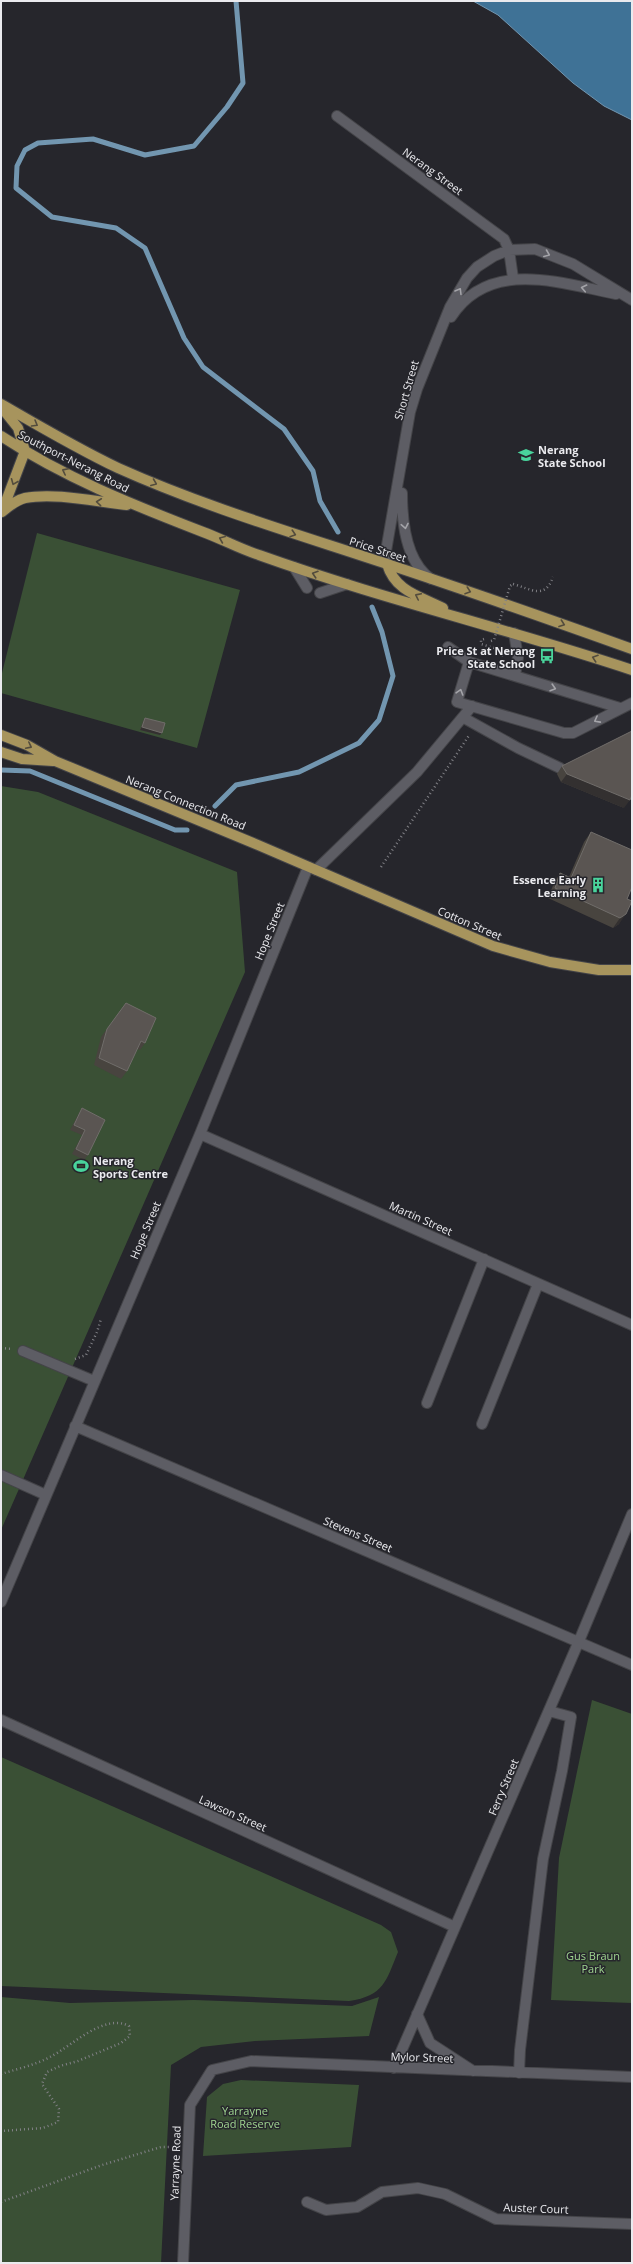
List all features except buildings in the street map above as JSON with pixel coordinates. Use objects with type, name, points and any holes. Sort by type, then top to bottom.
[{"type":"main road","points":[[1,405],[18,428],[25,451],[1,513]]},
{"type":"main road","name":"Southport-Nerang Road","points":[[1,405],[67,442],[118,468]]},
{"type":"main road","name":"Southport-Nerang Road","points":[[1,436],[25,451],[138,506]]},
{"type":"main road","name":"Price Street","points":[[118,468],[255,522],[387,564],[632,649]]},
{"type":"main road","points":[[1,513],[12,503],[25,498],[42,497],[138,506],[258,555],[294,567],[632,670]]},
{"type":"main road","points":[[387,564],[392,579],[399,586],[466,619]]},
{"type":"main road","name":"Nerang Connection Road","points":[[1,735],[28,745],[55,761],[312,869]]},
{"type":"main road","name":"Nerang Connection Road","points":[[1,752],[22,759],[55,761]]},
{"type":"main road","name":"Cotton Street","points":[[312,869],[493,946],[550,962],[598,970],[632,970]]},
{"type":"street","name":"Nerang Street","points":[[336,116],[490,227],[504,239],[509,250],[513,278]]},
{"type":"street","points":[[509,250],[535,249],[573,264],[622,296]]},
{"type":"street","name":"Short Street","points":[[387,564],[386,551],[401,473],[410,412],[423,368],[456,296],[467,278],[477,267],[494,256],[509,250]]},
{"type":"street","points":[[513,278],[535,278],[622,296],[632,300]]},
{"type":"street","name":"Short Street","points":[[436,339],[454,311],[469,297],[485,287],[513,278]]},
{"type":"street","name":"Short Street","points":[[401,473],[402,510],[411,554],[420,569],[431,579]]},
{"type":"street","points":[[294,567],[307,588]]},
{"type":"street","points":[[320,593],[347,584]]},
{"type":"street","points":[[514,633],[518,657],[515,676]]},
{"type":"street","points":[[448,647],[469,662],[620,708]]},
{"type":"street","points":[[469,662],[457,702],[569,734],[620,708],[632,704]]},
{"type":"street","points":[[312,869],[417,772],[464,718],[472,706]]},
{"type":"street","points":[[464,718],[518,748],[560,768]]},
{"type":"street","name":"Hope Street","points":[[1,1602],[312,869]]},
{"type":"street","name":"Martin Street","points":[[200,1134],[632,1325]]},
{"type":"street","points":[[427,1403],[484,1259]]},
{"type":"street","points":[[482,1424],[538,1284]]},
{"type":"street","points":[[23,1352],[94,1381]]},
{"type":"street","name":"Stevens Street","points":[[75,1426],[632,1665]]},
{"type":"street","points":[[1,1475],[46,1495]]},
{"type":"street","name":"Ferry Street","points":[[394,2068],[549,1711],[632,1514]]},
{"type":"street","points":[[519,2073],[520,2050],[543,1859],[562,1770],[571,1717],[549,1711]]},
{"type":"street","name":"Lawson Street","points":[[1,1720],[455,1927]]},
{"type":"street","points":[[417,2014],[430,2043],[474,2071]]},
{"type":"street","name":"Mylor Street","points":[[212,2070],[251,2061],[632,2077]]},
{"type":"street","name":"Yarrayne Road","points":[[183,2263],[190,2105],[212,2070]]},
{"type":"street","name":"Auster Court","points":[[307,2202],[326,2210],[357,2207],[382,2192],[418,2188],[445,2194],[496,2219],[632,2224]]},
{"type":"path","points":[[491,641],[494,640],[511,584],[538,592],[548,589],[553,577]]},
{"type":"path","points":[[483,639],[480,642],[481,644],[502,651]]},
{"type":"path","points":[[381,866],[476,725]]},
{"type":"path","points":[[68,1358],[76,1359],[86,1355],[97,1332],[101,1319]]},
{"type":"path","points":[[1,2074],[50,2057],[76,2040],[110,2023],[122,2022],[129,2026],[130,2036],[121,2043],[48,2072],[42,2084],[59,2109],[58,2122],[43,2128],[1,2131]]},
{"type":"path","points":[[1,2202],[102,2165],[161,2147]]},
{"type":"green space","points":[[37,533],[240,590],[197,748],[1,693],[1,677]]},
{"type":"green space","name":"Nerang Sports Centre","points":[[1,786],[38,792],[237,872],[245,972],[1,1530]]},
{"type":"green space","name":"Gus Braun Park","points":[[592,1700],[632,1714],[632,2003],[551,2000],[559,1858]]},
{"type":"green space","points":[[1,1757],[381,1925],[391,1932],[398,1952],[382,1986],[370,1995],[361,1999],[349,2001],[1,1986]]},
{"type":"green space","points":[[1,1997],[70,2003],[194,2000],[352,2006],[379,1997],[369,2036],[255,2041],[201,2047],[171,2065],[161,2263],[1,2263]]},
{"type":"green space","name":"Yarrayne Road Reserve","points":[[241,2080],[359,2085],[351,2147],[203,2156],[207,2097],[223,2084]]},
{"type":"water","points":[[473,1],[632,1],[632,120],[604,106],[573,83],[498,15]]},
{"type":"waterway","points":[[236,1],[243,83],[227,107],[194,146],[145,155],[93,139],[38,143],[25,150],[17,166],[16,188],[52,217],[116,228],[145,248],[184,338],[203,367],[284,429],[313,471],[320,501],[338,532]]},
{"type":"waterway","points":[[215,806],[236,785],[299,772],[359,743],[379,720],[393,676],[382,632],[372,607]]},
{"type":"waterway","points":[[1,770],[30,771],[175,830],[187,830]]},
{"type":"place","name":"Nerang State School","points":[[526,455]]},
{"type":"place","name":"Price St at Nerang State School","points":[[547,656]]},
{"type":"place","name":"Essence Early Learning","points":[[598,885]]},
{"type":"place","name":"Nerang Sports Centre","points":[[81,1166]]}]
